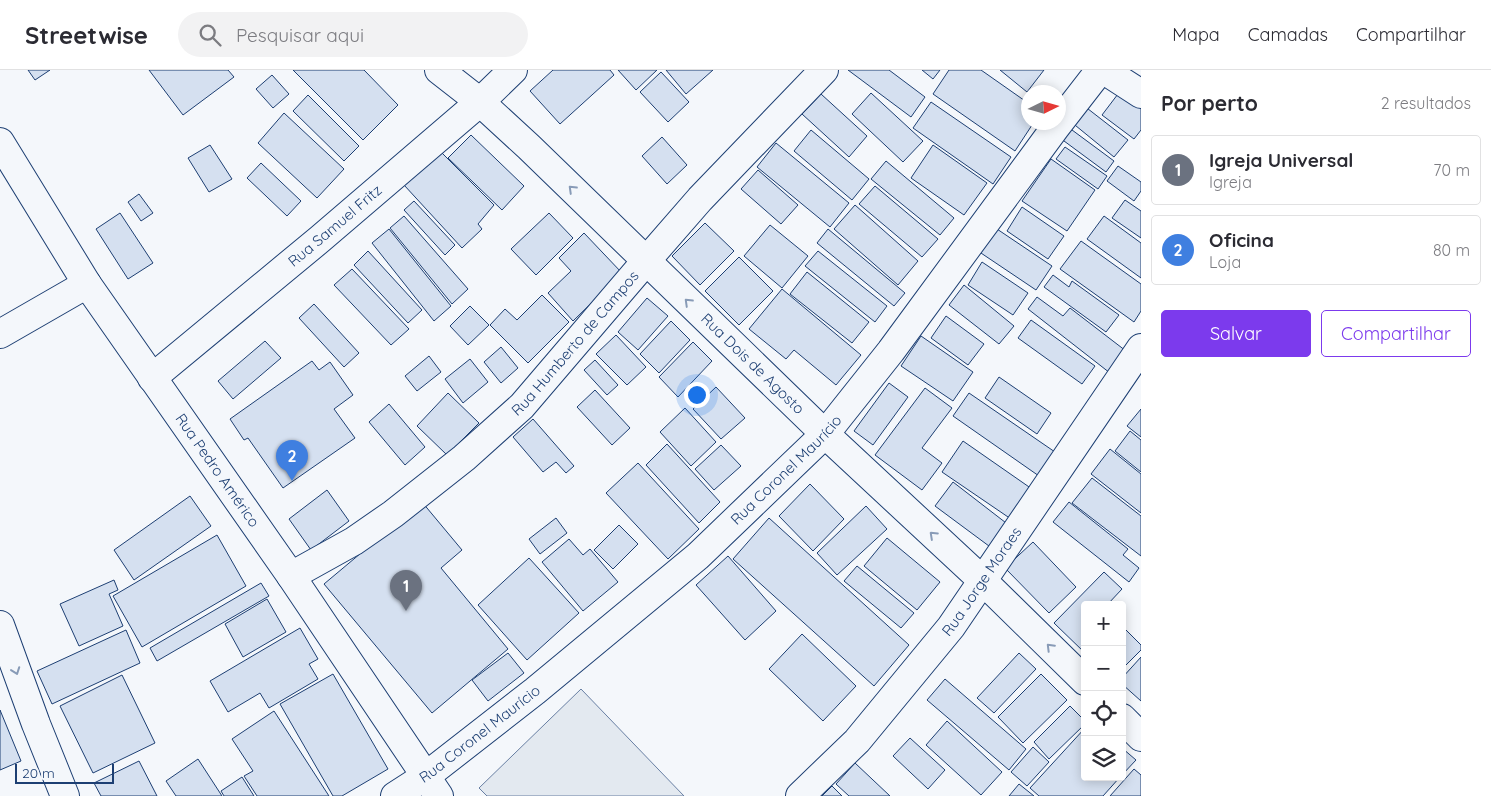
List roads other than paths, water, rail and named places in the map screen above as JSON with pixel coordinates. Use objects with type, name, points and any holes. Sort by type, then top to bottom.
[{"type":"street","name":"Rua Dois de Agosto","points":[[439,70],[480,102],[825,434],[983,581],[1081,678]]},
{"type":"street","name":"Rua Samuel Fritz","points":[[152,378],[480,102],[513,70]]},
{"type":"street","name":"Rua Humberto de Campos","points":[[291,576],[354,541],[392,514],[464,458],[522,406],[707,192],[824,70]]},
{"type":"street","name":"Rua Coronel Maurício","points":[[395,796],[432,786],[535,691],[698,556],[825,434],[891,350],[1100,70]]},
{"type":"street","points":[[1104,70],[1141,94]]},
{"type":"street","name":"Rua Pedro Américo","points":[[0,142],[87,284],[291,576],[432,786]]},
{"type":"street","points":[[0,334],[87,284]]},
{"type":"street","name":"Rua Jorge Moraes","points":[[800,796],[857,742],[951,627],[1141,348]]},
{"type":"street","points":[[0,625],[36,724],[65,796]]},
{"type":"street","points":[[1126,722],[1141,737]]},
{"type":"place","name":"Oficina","points":[[292,481]]},
{"type":"place","name":"Igreja Universal","points":[[406,611]]}]
